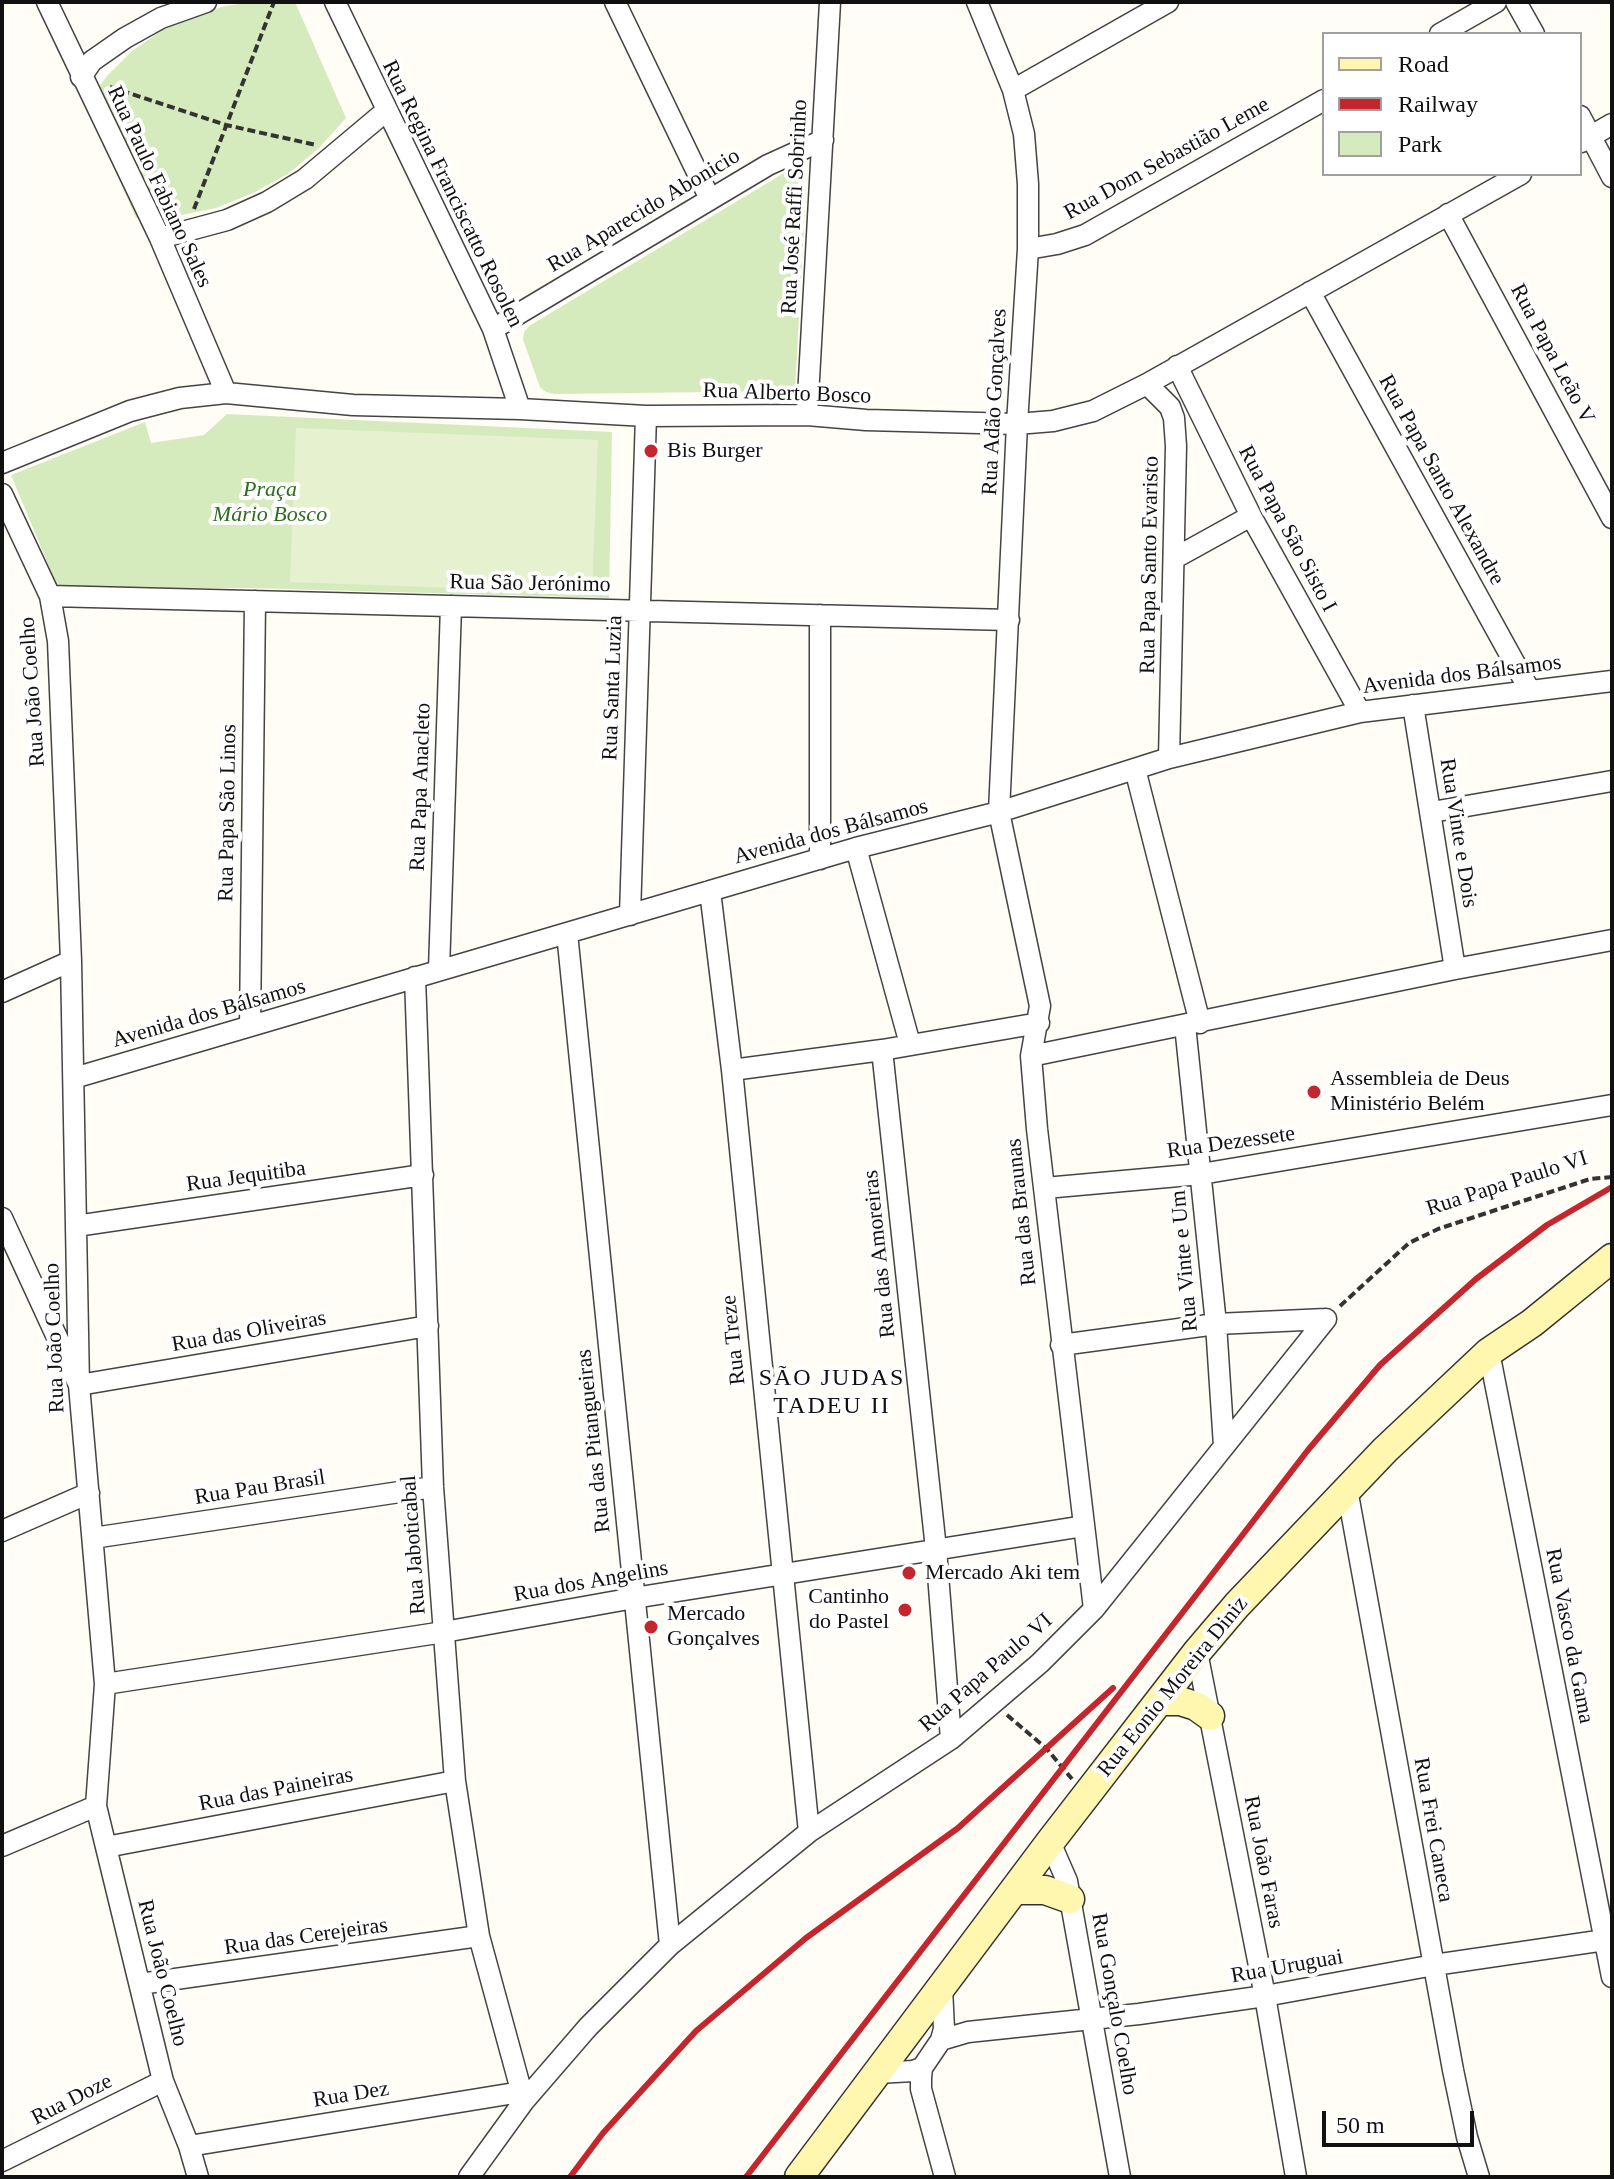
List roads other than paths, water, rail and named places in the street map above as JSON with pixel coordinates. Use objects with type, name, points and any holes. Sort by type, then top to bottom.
[{"type":"main road","name":"Rua Eonio Moreira Diniz","points":[[799,2177],[901,2071],[942,1988],[1050,1842],[1237,1605],[1347,1489],[1489,1352],[1532,1323],[1612,1258]]},
{"type":"main road","points":[[1160,1701],[1180,1701],[1196,1706],[1210,1716]]},
{"type":"main road","points":[[1014,1890],[1045,1890],[1070,1899]]},
{"type":"street","name":"Rua Paulo Fabiano Sales","points":[[47,2],[160,238],[226,393]]},
{"type":"street","points":[[81,77],[92,61],[125,38],[161,18],[206,2]]},
{"type":"street","name":"Rua Regina Franciscatto Rosolen","points":[[335,2],[493,329],[520,409]]},
{"type":"street","points":[[615,2],[710,199]]},
{"type":"street","name":"Rua José Raffi Sobrinho","points":[[807,415],[830,2]]},
{"type":"street","name":"Rua Adão Gonçalves","points":[[977,2],[1013,90],[1024,134],[1028,184],[1028,249],[999,812]]},
{"type":"street","points":[[1013,90],[1168,2]]},
{"type":"street","points":[[1444,32],[1496,2]]},
{"type":"street","points":[[1516,2],[1533,32]]},
{"type":"street","name":"Rua Dom Sebastião Leme","points":[[1028,249],[1085,235],[1322,101]]},
{"type":"street","points":[[160,238],[227,220],[267,202],[305,179],[386,111]]},
{"type":"street","points":[[1612,124],[1585,139],[1612,177]]},
{"type":"street","name":"Rua Aparecido Abonicio","points":[[493,329],[768,165],[823,140]]},
{"type":"street","name":"Rua Alberto Bosco","points":[[2,463],[130,411],[180,398],[226,393],[353,405],[646,416],[807,415],[866,420],[1017,424],[1053,421],[1093,411],[1147,384],[1517,176]]},
{"type":"street","name":"Rua Papa Leão V","points":[[1448,214],[1612,518]]},
{"type":"street","name":"Rua Papa Santo Alexandre","points":[[1310,292],[1530,691]]},
{"type":"street","name":"Rua Papa São Sisto I","points":[[1177,366],[1251,516],[1360,712]]},
{"type":"street","name":"Rua Papa Santo Evaristo","points":[[1147,384],[1170,407],[1176,446],[1169,758]]},
{"type":"street","name":"Rua Santa Luzia","points":[[630,915],[646,416]]},
{"type":"street","points":[[1176,446],[1185,436],[1210,434]]},
{"type":"street","name":"Rua João Coelho","points":[[2,494],[50,596],[58,641],[71,961],[79,1385],[105,1684],[96,1806],[163,2081],[198,2177]]},
{"type":"street","points":[[1175,558],[1251,516]]},
{"type":"street","name":"Rua São Jerónimo","points":[[50,596],[1009,620]]},
{"type":"street","name":"Rua Papa São Linos","points":[[250,1026],[255,601]]},
{"type":"street","name":"Rua Papa Anacleto","points":[[439,970],[451,606]]},
{"type":"street","points":[[820,615],[820,859]]},
{"type":"street","name":"Avenida dos Bálsamos","points":[[74,1078],[856,848],[999,812],[1169,758],[1360,712],[1612,681]]},
{"type":"street","name":"Rua Vinte e Dois","points":[[1413,705],[1455,969]]},
{"type":"street","name":"Rua Vinte e Um","points":[[1135,769],[1192,1024],[1224,1446]]},
{"type":"street","points":[[1432,812],[1612,781]]},
{"type":"street","name":"Rua das Braunas","points":[[999,812],[1040,1006],[1031,1056],[1061,1345],[1094,1609]]},
{"type":"street","points":[[856,848],[910,1044]]},
{"type":"street","name":"Rua Treze","points":[[710,891],[732,1070],[809,1832]]},
{"type":"street","name":"Rua das Pitangueiras","points":[[567,933],[670,1945]]},
{"type":"street","points":[[1031,1056],[1612,940]]},
{"type":"street","points":[[2,992],[71,961]]},
{"type":"street","name":"Rua Jaboticabal","points":[[415,977],[433,1487],[455,1781],[479,1936],[523,2096]]},
{"type":"street","points":[[732,1070],[882,1050],[1039,1023]]},
{"type":"street","name":"Rua das Amoreiras","points":[[882,1050],[936,1549],[951,1739]]},
{"type":"street","name":"Rua Dezessete","points":[[1045,1188],[1201,1174],[1612,1105]]},
{"type":"street","name":"Rua Jequitiba","points":[[76,1226],[423,1175]]},
{"type":"street","points":[[2,1218],[79,1385]]},
{"type":"street","name":"Rua Papa Paulo VI","points":[[469,2177],[523,2096],[670,1945],[809,1832],[951,1739],[1040,1663],[1094,1609],[1326,1319],[1216,1324]]},
{"type":"street","points":[[1061,1345],[1216,1324]]},
{"type":"street","name":"Rua das Oliveiras","points":[[79,1385],[428,1326]]},
{"type":"street","name":"Rua Vasco da Gama","points":[[1489,1352],[1608,1940],[1612,1977]]},
{"type":"street","name":"Rua Pau Brasil","points":[[93,1538],[433,1487]]},
{"type":"street","name":"Rua Frei Caneca","points":[[1347,1489],[1434,1965],[1467,2137],[1479,2177]]},
{"type":"street","points":[[2,1531],[89,1493]]},
{"type":"street","name":"Rua dos Angelins","points":[[105,1684],[444,1632],[634,1598],[1084,1526]]},
{"type":"street","name":"Rua João Faras","points":[[1197,1652],[1265,1996],[1296,2177]]},
{"type":"street","name":"Rua das Paineiras","points":[[106,1847],[455,1781]]},
{"type":"street","points":[[2,1846],[96,1806]]},
{"type":"street","name":"Rua Gonçalo Coelho","points":[[1050,1842],[1067,1881],[1120,2177]]},
{"type":"street","name":"Rua das Cerejeiras","points":[[140,1984],[479,1936]]},
{"type":"street","name":"Rua Uruguai","points":[[943,2032],[1094,2019],[1265,1996],[1434,1965],[1608,1940]]},
{"type":"street","points":[[942,1988],[943,2032],[901,2071],[921,2089],[945,2177]]},
{"type":"street","name":"Rua Doze","points":[[2,2161],[163,2081]]},
{"type":"street","name":"Rua Dez","points":[[189,2146],[523,2096]]},
{"type":"railway","points":[[746,2177],[1308,1450],[1380,1365],[1476,1279],[1547,1225],[1612,1187]]},
{"type":"railway","points":[[570,2177],[603,2133],[696,2031],[806,1938],[958,1828],[1113,1688]]},
{"type":"place","name":"Bis Burger","points":[[651,451]]},
{"type":"place","name":"Assembleia de Deus Ministério Belém","points":[[1314,1092]]},
{"type":"place","name":"Mercado Aki tem","points":[[909,1573]]},
{"type":"place","name":"Cantinho do Pastel","points":[[905,1610]]},
{"type":"place","name":"Mercado Gonçalves","points":[[651,1627]]},
{"type":"district","name":"SÃO JUDAS TADEU II","points":[[832,1393]]},
{"type":"park label","name":"Praça Mário Bosco","points":[[270,502]]}]
